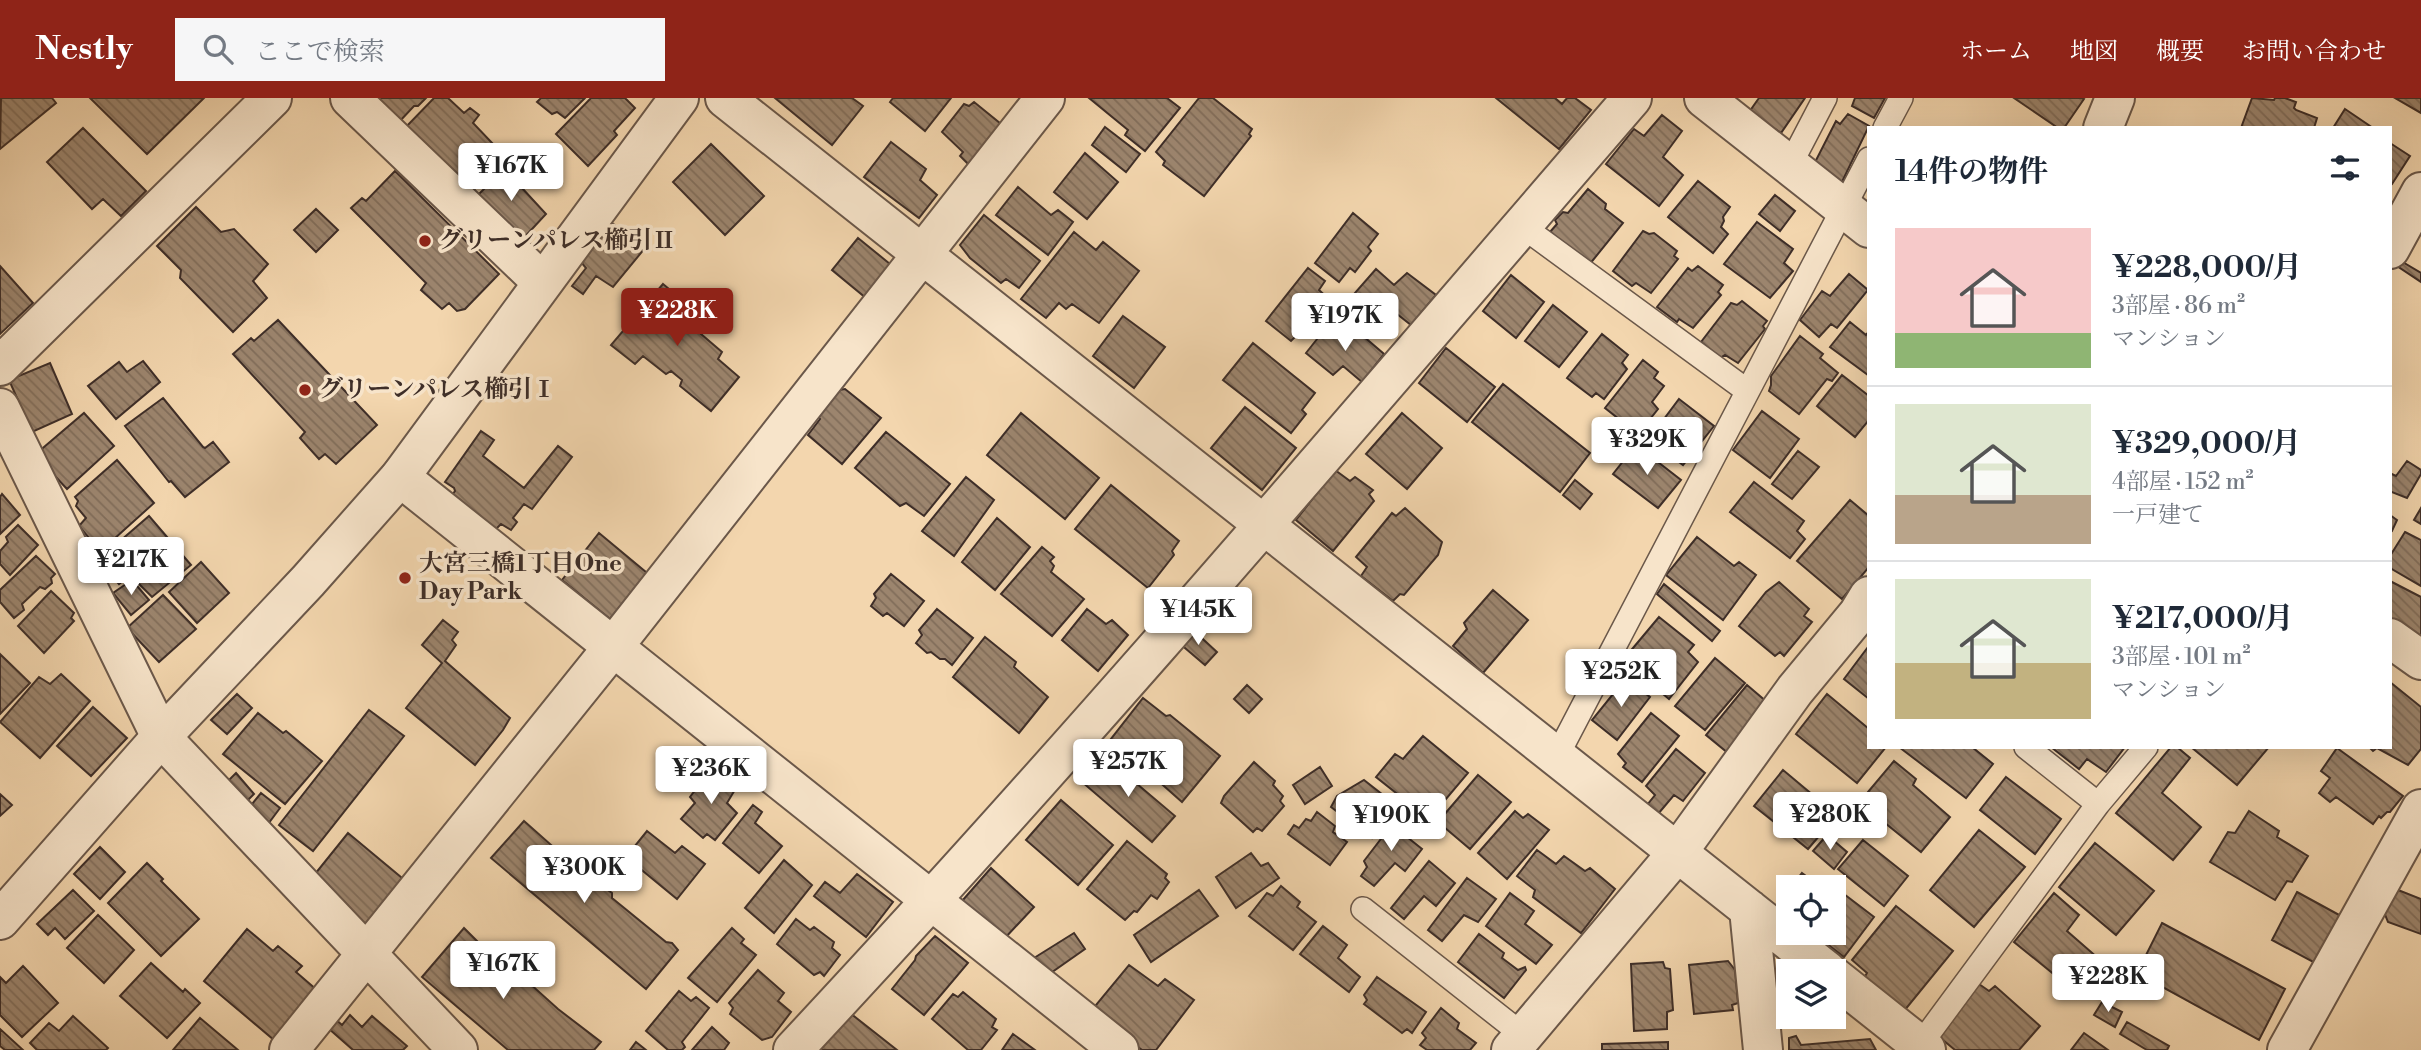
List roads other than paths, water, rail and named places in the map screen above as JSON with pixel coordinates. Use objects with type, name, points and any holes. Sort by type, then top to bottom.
[{"type":"street","points":[[0,366],[272,98]]},
{"type":"street","points":[[349,98],[542,282]]},
{"type":"street","points":[[0,920],[57,852],[308,581],[400,477],[679,98]]},
{"type":"street","points":[[725,98],[1812,959]]},
{"type":"street","points":[[289,1050],[613,647],[1045,98]]},
{"type":"street","points":[[793,1050],[932,901],[1264,524],[1632,98]]},
{"type":"street","points":[[1704,98],[1856,217]]},
{"type":"street","points":[[2104,126],[2115,98]]},
{"type":"street","points":[[2392,245],[2421,192]]},
{"type":"street","points":[[0,408],[161,737],[458,1050]]},
{"type":"street","points":[[400,477],[1119,1050]]},
{"type":"street","points":[[1517,1042],[1677,853],[1795,690],[1865,611]]},
{"type":"street","points":[[2392,639],[2421,660]]},
{"type":"street","points":[[2287,1050],[2421,809]]},
{"type":"street","points":[[1749,909],[1763,1050]]},
{"type":"street","points":[[1846,986],[1923,1048]]},
{"type":"lane","points":[[1790,165],[1825,98]]},
{"type":"lane","points":[[1886,126],[1901,98]]},
{"type":"lane","points":[[1557,757],[1746,390],[1856,217],[1867,168]]},
{"type":"lane","points":[[1522,226],[1746,390]]},
{"type":"lane","points":[[2029,749],[2098,804]]},
{"type":"lane","points":[[1923,1048],[2098,804],[2144,749]]},
{"type":"lane","points":[[1363,909],[1517,1042]]},
{"type":"place","name":"グリーンパレス櫛引Ⅱ","points":[[425,241]]},
{"type":"place","name":"グリーンパレス櫛引Ⅰ","points":[[305,390]]},
{"type":"place","name":"大宮三橋1丁目One Day Park","points":[[405,578]]}]
